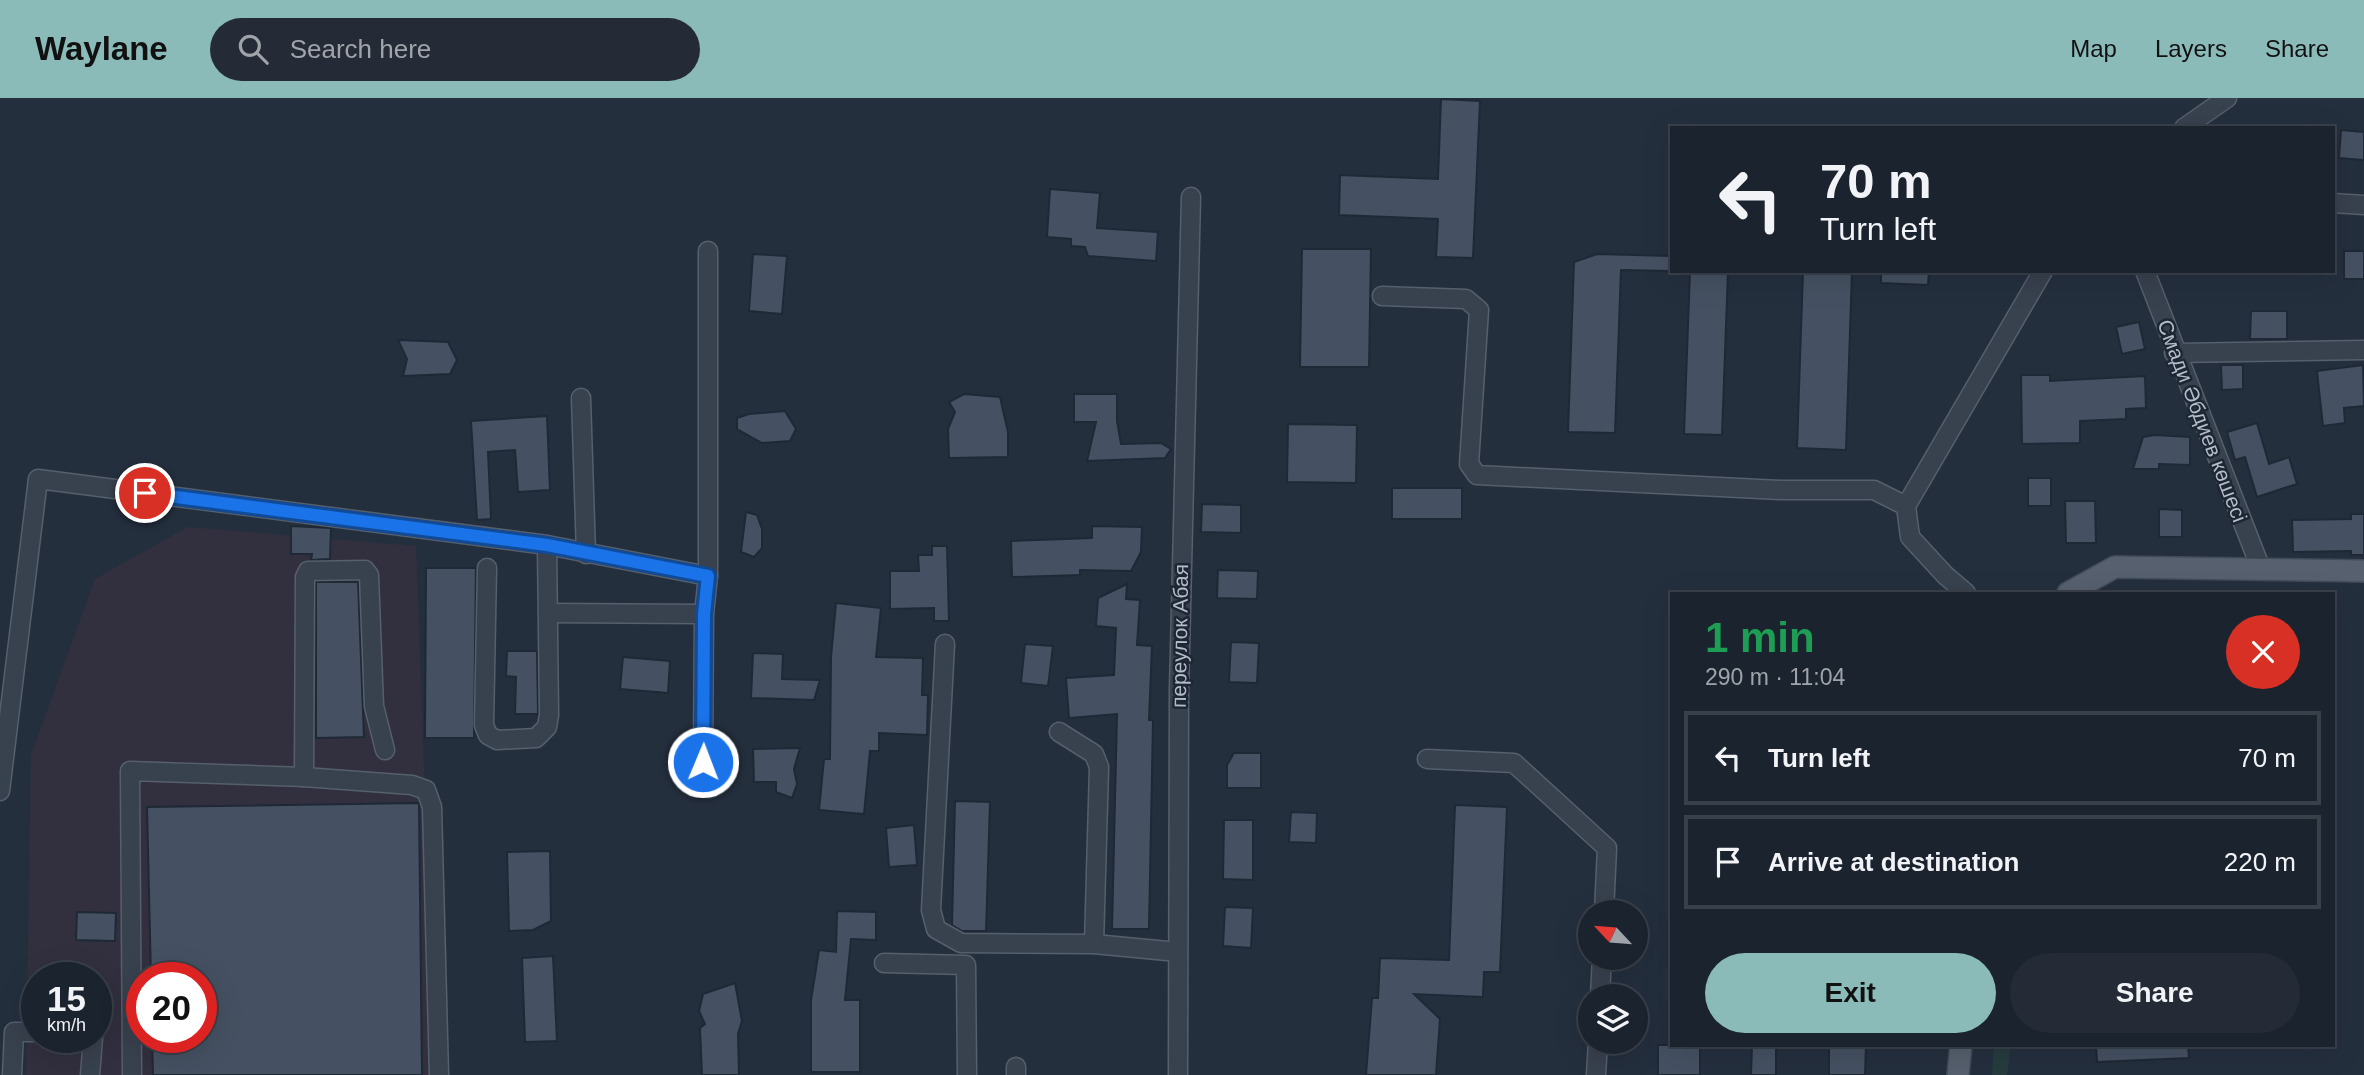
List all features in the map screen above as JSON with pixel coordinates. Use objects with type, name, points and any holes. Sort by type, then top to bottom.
[{"type":"main road","points":[[2070,592],[2115,567],[2364,571]]},
{"type":"main road","points":[[1958,1075],[1961,1047]]},
{"type":"street","points":[[2188,126],[2227,98]]},
{"type":"street","name":"переулок Абая","points":[[1178,1075],[1179,690],[1191,197]]},
{"type":"street","points":[[2335,203],[2364,205]]},
{"type":"street","points":[[703,762],[704,614],[708,576],[708,251]]},
{"type":"street","points":[[1965,592],[1910,537],[1906,506],[2042,273]]},
{"type":"street","name":"Смади Әбдиев көшесі","points":[[2146,273],[2174,353],[2261,569]]},
{"type":"street","points":[[1382,296],[1466,299],[1479,310],[1469,464],[1477,475],[1782,490],[1874,490],[1906,506]]},
{"type":"street","points":[[2174,353],[2364,351]]},
{"type":"street","points":[[581,398],[586,554]]},
{"type":"street","points":[[0,791],[38,480],[547,545],[708,576]]},
{"type":"street","points":[[487,568],[484,725],[488,735],[497,740],[536,738],[547,727],[547,545]]},
{"type":"street","points":[[304,778],[305,577],[308,571],[365,570],[369,575],[374,706],[385,750]]},
{"type":"street","points":[[548,612],[704,614]]},
{"type":"street","points":[[945,644],[931,911],[936,929],[961,943],[1094,944],[1178,952]]},
{"type":"street","points":[[1059,732],[1094,754],[1099,767],[1094,944]]},
{"type":"street","points":[[1427,759],[1514,763],[1607,848],[1605,900]]},
{"type":"street","points":[[132,1075],[130,771],[304,778],[412,785],[426,790],[432,807],[439,1075]]},
{"type":"street","points":[[884,963],[965,965],[967,1075]]},
{"type":"street","points":[[12,1075],[14,1032],[21,1032]]},
{"type":"street","points":[[90,1075],[92,1053]]},
{"type":"street","points":[[1596,1075],[1597,1054]]},
{"type":"shaded area","points":[[188,527],[416,546],[435,1075],[26,1075],[26,1053],[112,1053],[112,962],[28,962],[31,755],[95,579]]},
{"type":"green space","points":[[1994,1047],[2011,1047],[2007,1075],[1992,1075]]},
{"type":"building","points":[[1441,99],[1480,101],[1473,258],[1436,257],[1438,219],[1339,215],[1340,175],[1438,179]]},
{"type":"building","points":[[2341,130],[2364,132],[2364,160],[2339,158]]},
{"type":"building","points":[[1050,189],[1100,193],[1097,228],[1158,232],[1156,261],[1088,256],[1085,247],[1071,246],[1071,239],[1047,237]]},
{"type":"building","points":[[1302,249],[1371,249],[1369,367],[1300,367]]},
{"type":"building","points":[[2344,251],[2364,251],[2364,279],[2344,279]]},
{"type":"building","points":[[753,254],[787,256],[782,314],[749,311]]},
{"type":"building","points":[[1597,254],[1670,256],[1670,271],[1621,270],[1615,433],[1568,432],[1574,262]]},
{"type":"building","points":[[1690,273],[1728,273],[1722,435],[1684,434]]},
{"type":"building","points":[[1803,273],[1852,273],[1846,450],[1797,448]]},
{"type":"building","points":[[1881,273],[1929,273],[1928,285],[1881,283]]},
{"type":"building","points":[[2251,311],[2287,311],[2287,339],[2250,339]]},
{"type":"building","points":[[2139,322],[2145,349],[2122,354],[2116,327]]},
{"type":"building","points":[[398,340],[448,342],[457,360],[450,374],[403,376],[407,359]]},
{"type":"building","points":[[2221,365],[2243,365],[2243,389],[2222,390]]},
{"type":"building","points":[[2363,365],[2364,406],[2344,408],[2345,423],[2323,426],[2317,371]]},
{"type":"building","points":[[2021,375],[2050,375],[2050,381],[2145,376],[2146,408],[2126,409],[2126,419],[2080,421],[2080,443],[2022,444]]},
{"type":"building","points":[[964,394],[1000,397],[1008,432],[1008,457],[949,458],[948,429],[955,412],[949,402]]},
{"type":"building","points":[[1074,394],[1117,394],[1117,421],[1121,444],[1161,443],[1171,449],[1165,458],[1087,461],[1096,422],[1074,422]]},
{"type":"building","points":[[785,411],[796,429],[790,441],[762,443],[737,429],[737,418],[749,414]]},
{"type":"building","points":[[547,416],[550,490],[518,492],[515,450],[488,452],[491,519],[477,520],[471,421]]},
{"type":"building","points":[[2257,423],[2269,464],[2289,457],[2297,484],[2257,497],[2245,457],[2235,460],[2227,432]]},
{"type":"building","points":[[1288,424],[1357,425],[1356,483],[1287,482]]},
{"type":"building","points":[[2143,437],[2190,437],[2190,465],[2159,464],[2159,469],[2133,469]]},
{"type":"building","points":[[2028,478],[2051,478],[2051,506],[2028,506]]},
{"type":"building","points":[[1392,488],[1462,488],[1462,519],[1392,519]]},
{"type":"building","points":[[2065,501],[2095,501],[2096,543],[2066,543]]},
{"type":"building","points":[[1202,504],[1241,505],[1241,533],[1201,532]]},
{"type":"building","points":[[2159,509],[2182,510],[2182,537],[2159,537]]},
{"type":"building","points":[[746,512],[757,515],[762,529],[762,548],[754,557],[741,552]]},
{"type":"building","points":[[2351,514],[2364,514],[2364,555],[2351,555],[2351,551],[2293,552],[2292,520],[2351,519]]},
{"type":"building","points":[[291,526],[331,528],[330,559],[311,560],[312,554],[291,554]]},
{"type":"building","points":[[1092,526],[1142,527],[1141,552],[1131,571],[1080,570],[1080,575],[1012,577],[1011,541],[1092,538]]},
{"type":"building","points":[[932,546],[947,546],[949,621],[934,621],[934,608],[890,609],[890,571],[919,571],[918,555],[932,555]]},
{"type":"building","points":[[426,568],[476,568],[474,738],[425,738]]},
{"type":"building","points":[[1218,570],[1258,571],[1257,599],[1217,598]]},
{"type":"building","points":[[316,582],[358,582],[364,737],[316,738]]},
{"type":"building","points":[[1127,584],[1126,599],[1140,600],[1137,645],[1152,646],[1149,720],[1153,720],[1149,929],[1112,929],[1117,714],[1069,718],[1066,678],[1114,675],[1116,628],[1096,626],[1098,598]]},
{"type":"building","points":[[836,603],[881,608],[876,657],[923,658],[922,695],[928,695],[927,735],[879,733],[879,751],[870,751],[864,814],[819,810],[824,759],[830,759],[831,657]]},
{"type":"building","points":[[1231,642],[1259,643],[1257,683],[1229,682]]},
{"type":"building","points":[[1025,644],[1053,646],[1048,686],[1021,683]]},
{"type":"building","points":[[507,651],[537,651],[538,714],[515,714],[516,677],[506,676]]},
{"type":"building","points":[[753,653],[783,654],[782,679],[820,680],[814,700],[751,698]]},
{"type":"building","points":[[623,657],[670,661],[668,693],[620,689]]},
{"type":"building","points":[[800,748],[794,769],[797,784],[792,798],[776,792],[776,782],[754,782],[753,749]]},
{"type":"building","points":[[1234,753],[1261,753],[1261,788],[1227,788],[1227,765]]},
{"type":"building","points":[[955,801],[990,802],[986,931],[962,931],[952,925]]},
{"type":"building","points":[[419,803],[422,1075],[153,1075],[152,1053],[217,1053],[217,962],[151,962],[147,807]]},
{"type":"building","points":[[1455,805],[1507,807],[1500,972],[1484,972],[1483,997],[1414,994],[1440,1019],[1436,1075],[1366,1075],[1372,998],[1378,998],[1380,958],[1449,960]]},
{"type":"building","points":[[1291,812],[1317,813],[1316,843],[1289,842]]},
{"type":"building","points":[[1224,820],[1253,820],[1253,880],[1223,879]]},
{"type":"building","points":[[914,825],[917,865],[889,867],[886,828]]},
{"type":"building","points":[[550,851],[551,921],[533,930],[509,931],[507,852]]},
{"type":"building","points":[[1225,907],[1253,908],[1251,948],[1223,946]]},
{"type":"building","points":[[837,911],[876,912],[876,940],[851,939],[845,1000],[860,1000],[860,1072],[811,1072],[811,1000],[819,950],[836,952]]},
{"type":"building","points":[[77,912],[116,913],[115,941],[76,940]]},
{"type":"building","points":[[553,956],[557,1041],[525,1042],[522,958]]},
{"type":"building","points":[[735,983],[742,1021],[738,1034],[739,1075],[702,1075],[700,1028],[705,1024],[699,1011],[703,994]]},
{"type":"building","points":[[1658,1045],[1700,1047],[1700,1075],[1658,1075]]},
{"type":"building","points":[[1752,1047],[1776,1047],[1776,1075],[1751,1075]]},
{"type":"building","points":[[1829,1047],[1866,1047],[1865,1075],[1829,1075]]},
{"type":"building","points":[[2096,1047],[2188,1047],[2189,1058],[2097,1062]]},
{"type":"route","points":[[145,493],[547,545],[708,576],[704,614],[703,762]]}]
